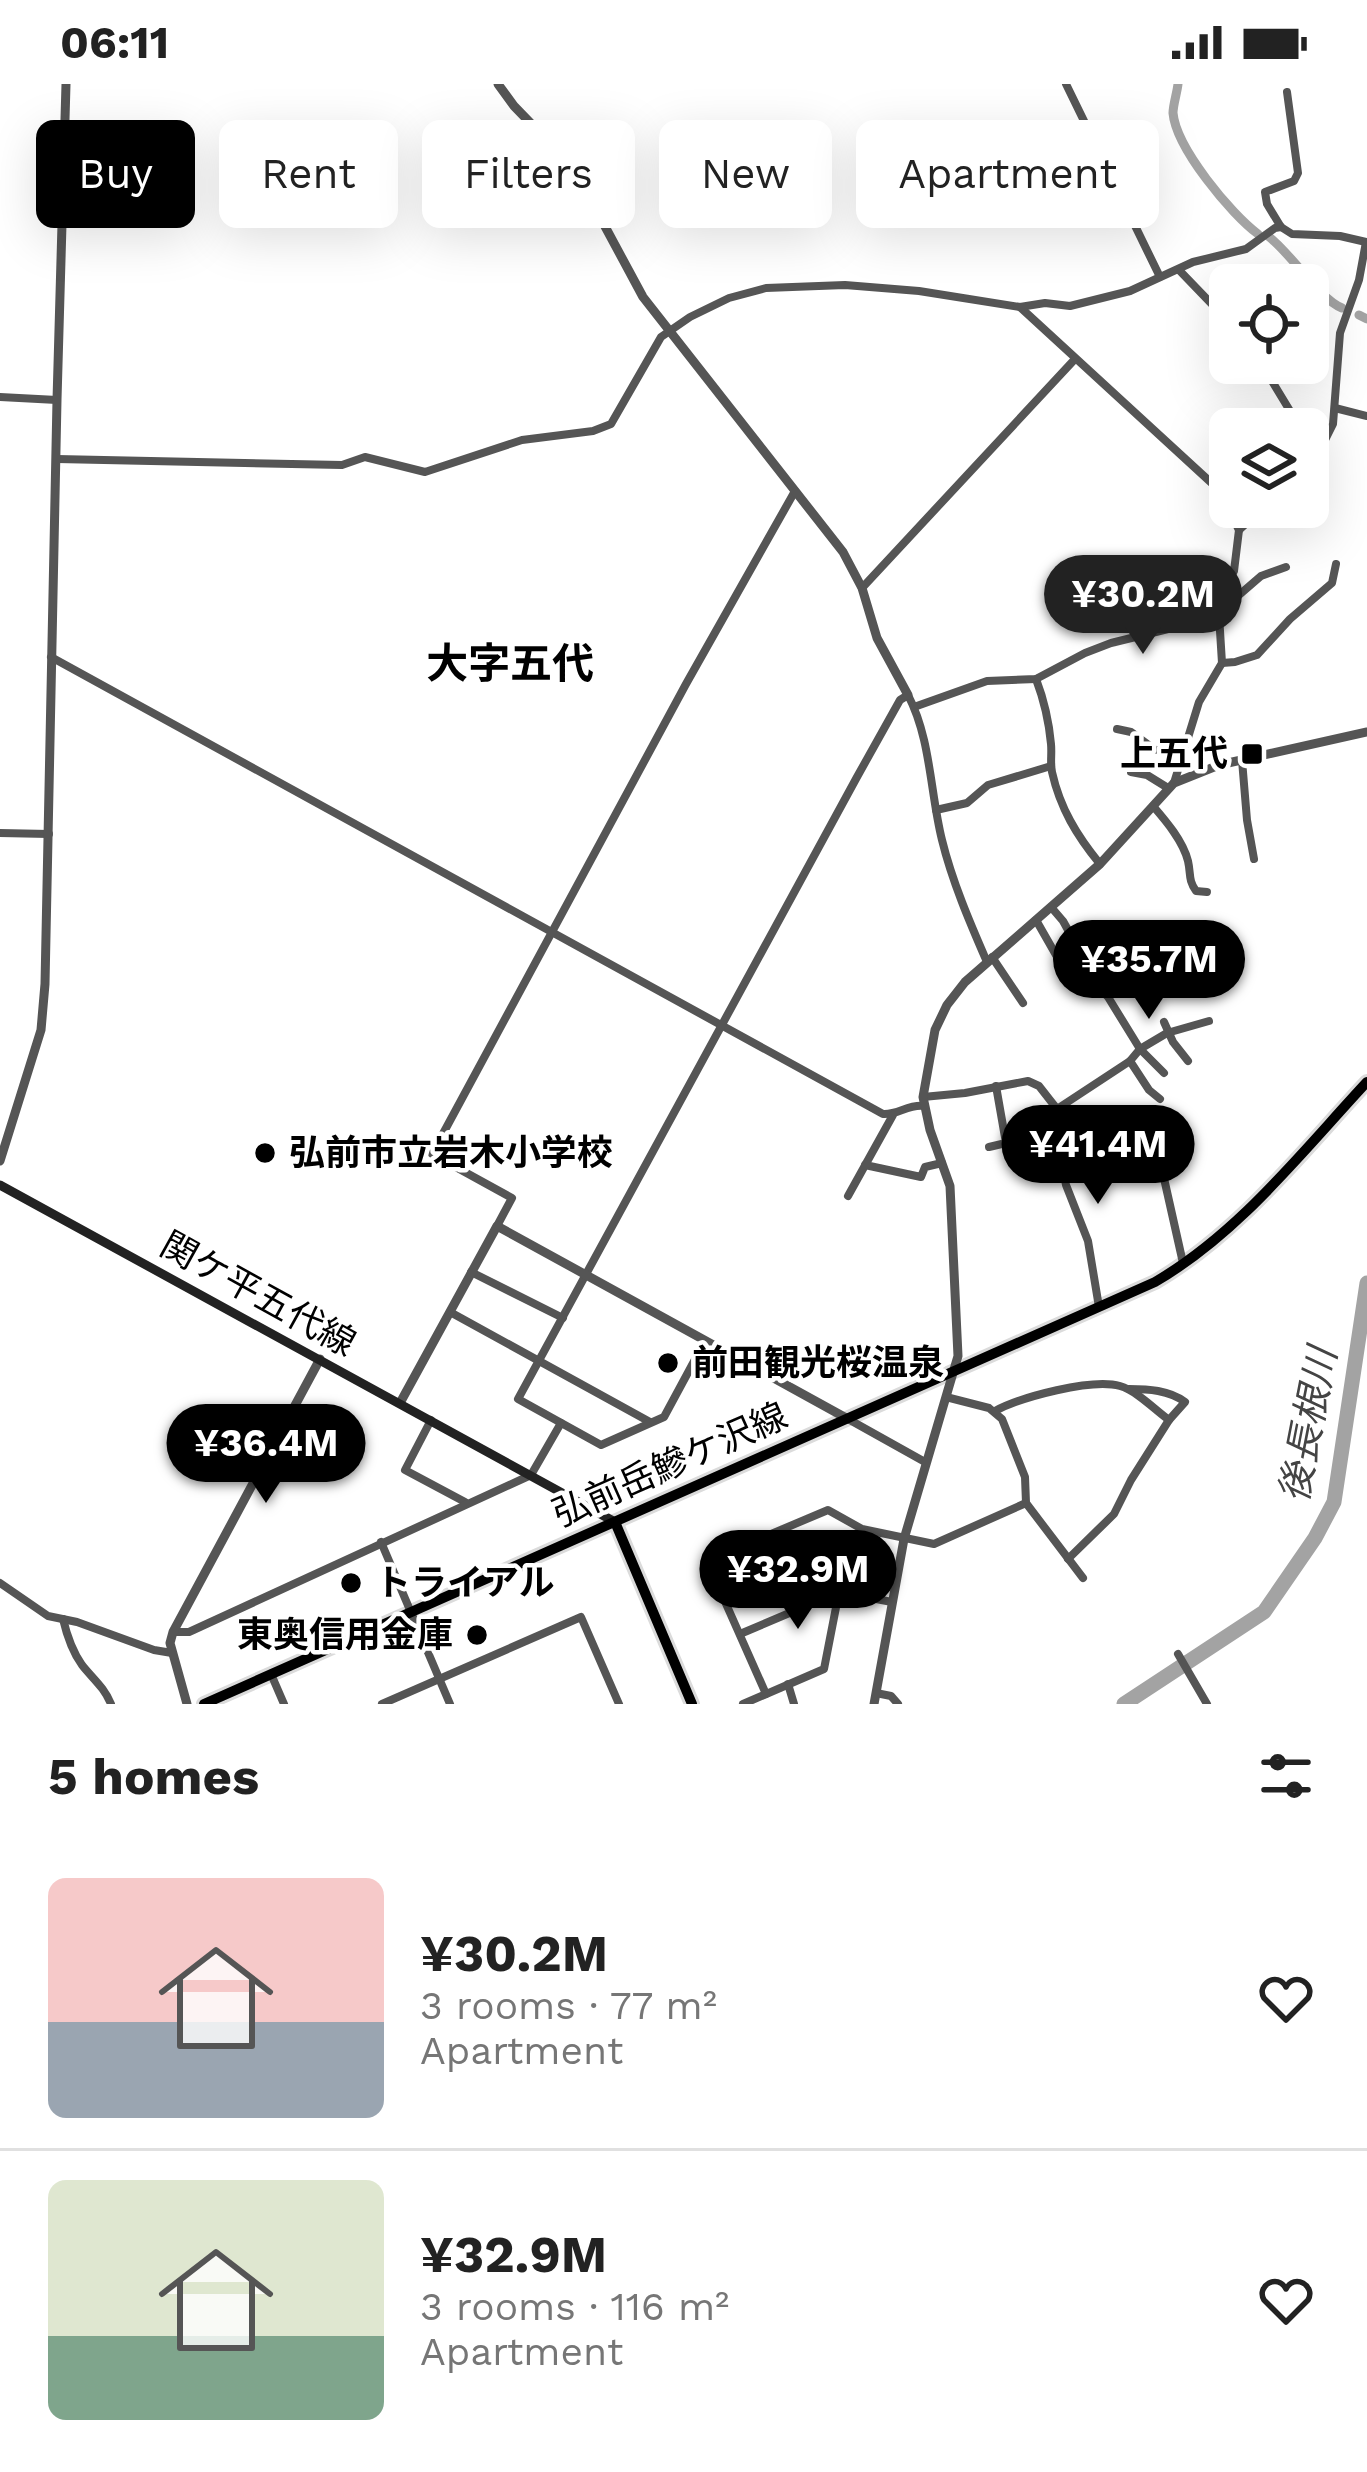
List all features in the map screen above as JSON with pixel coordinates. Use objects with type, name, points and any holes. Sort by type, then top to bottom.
[{"type":"main road","name":"弘前岳鰺ケ沢線","points":[[204,1704],[1155,1282],[1184,1265],[1247,1210],[1367,1082]]},
{"type":"main road","name":"関ケ平五代線","points":[[0,1185],[615,1522]]},
{"type":"main road","points":[[615,1522],[692,1704]]},
{"type":"street","points":[[0,1161],[41,1030],[50,834],[66,84]]},
{"type":"street","points":[[498,84],[573,167],[668,332],[843,552],[862,588],[877,638],[914,707],[943,842],[972,928],[1023,1003]]},
{"type":"street","points":[[1066,84],[1160,277]]},
{"type":"street","points":[[1287,92],[1298,173],[1294,182],[1265,192],[1267,203],[1281,227],[1292,235],[1367,240],[1340,333],[1329,432]]},
{"type":"street","points":[[57,459],[342,465],[365,457],[424,472],[521,440],[611,424],[662,337],[690,316],[729,298],[766,288],[845,285],[1020,307],[1070,306],[1106,298],[1192,262],[1253,246],[1281,227]]},
{"type":"street","points":[[1178,270],[1209,302]]},
{"type":"street","points":[[898,1704],[891,1696],[875,1698],[904,1539],[953,1373],[959,1337],[950,1186],[924,1102],[930,1043],[955,993],[1100,864],[1171,785],[1199,702],[1222,663],[1218,599],[1234,571],[1238,530],[1217,488],[1020,307]]},
{"type":"street","points":[[862,588],[1075,359]]},
{"type":"street","points":[[0,398],[57,400]]},
{"type":"street","points":[[1335,408],[1367,416]]},
{"type":"street","points":[[400,1402],[512,1198],[432,1154],[795,490]]},
{"type":"street","points":[[1222,663],[1256,655],[1332,583],[1336,564]]},
{"type":"street","points":[[1168,569],[1203,605],[1239,596],[1261,575],[1286,567]]},
{"type":"street","points":[[914,707],[987,681],[1036,679],[1111,643],[1168,629],[1218,625]]},
{"type":"street","points":[[51,657],[892,1115]]},
{"type":"street","points":[[1036,679],[1044,701],[1059,799],[1073,828],[1100,864]]},
{"type":"street","points":[[705,1340],[664,1418],[601,1445],[518,1400],[900,700],[908,695]]},
{"type":"street","points":[[1118,729],[1131,732],[1154,749],[1182,757]]},
{"type":"street","points":[[1131,772],[1171,785],[1197,772],[1367,732]]},
{"type":"street","points":[[1242,760],[1254,859]]},
{"type":"street","points":[[937,810],[967,803],[988,785],[1051,766]]},
{"type":"street","points":[[1153,806],[1188,861],[1192,887],[1207,892]]},
{"type":"street","points":[[0,833],[50,834]]},
{"type":"street","points":[[1051,907],[1073,939],[1087,976],[1140,1049],[1164,1073]]},
{"type":"street","points":[[1036,920],[1060,962]]},
{"type":"street","points":[[1081,964],[1141,928]]},
{"type":"street","points":[[1102,991],[1172,957]]},
{"type":"street","points":[[1057,1109],[1167,1033],[1209,1021]]},
{"type":"street","points":[[1164,1022],[1188,1061]]},
{"type":"street","points":[[1130,1061],[1160,1100]]},
{"type":"street","points":[[848,1196],[892,1115],[924,1102],[1028,1081],[1039,1086],[1057,1109],[1060,1157],[1088,1241],[1099,1309]]},
{"type":"street","points":[[988,1148],[1006,1143],[996,1086]]},
{"type":"street","points":[[865,1165],[921,1177],[925,1167],[942,1163]]},
{"type":"street","points":[[1161,1165],[1184,1265]]},
{"type":"street","points":[[497,1226],[925,1462]]},
{"type":"street","points":[[471,1273],[563,1318]]},
{"type":"street","points":[[450,1312],[652,1423]]},
{"type":"street","points":[[187,1704],[170,1643],[173,1633],[320,1359]]},
{"type":"street","points":[[995,1411],[1060,1388],[1114,1385],[1176,1395],[1185,1402],[1130,1480],[1114,1514],[1068,1558]]},
{"type":"street","points":[[1127,1389],[1169,1420]]},
{"type":"street","points":[[945,1396],[995,1411],[1002,1419],[1025,1478],[1026,1503],[1083,1578]]},
{"type":"street","points":[[431,1420],[405,1470],[467,1503]]},
{"type":"street","points":[[173,1633],[189,1632],[531,1474],[561,1423]]},
{"type":"street","points":[[766,1694],[707,1562],[828,1510],[862,1529],[934,1544],[1026,1503]]},
{"type":"street","points":[[381,1542],[450,1704]]},
{"type":"street","points":[[0,1583],[37,1611],[172,1653]]},
{"type":"street","points":[[740,1634],[839,1592],[892,1602]]},
{"type":"street","points":[[743,1704],[824,1669],[839,1592]]},
{"type":"street","points":[[382,1704],[581,1618],[619,1704]]},
{"type":"street","points":[[63,1619],[80,1661],[105,1689],[111,1704]]},
{"type":"street","points":[[1178,1654],[1208,1704]]},
{"type":"street","points":[[271,1674],[284,1704]]},
{"type":"street","points":[[788,1684],[794,1704]]},
{"type":"waterway","points":[[1178,84],[1173,113],[1184,144],[1220,196],[1258,234]]},
{"type":"waterway","points":[[1268,236],[1342,308]]},
{"type":"waterway","points":[[1359,315],[1367,319]]},
{"type":"waterway","name":"後長根川","points":[[1124,1704],[1264,1612],[1315,1538],[1334,1502],[1367,1283]]},
{"type":"place","name":"上五代","points":[[1252,754]]},
{"type":"place","name":"弘前市立岩木小学校","points":[[265,1153]]},
{"type":"place","name":"前田観光桜温泉","points":[[668,1363]]},
{"type":"place","name":"トライアル","points":[[351,1583]]},
{"type":"place","name":"東奥信用金庫","points":[[477,1635]]},
{"type":"district","name":"大字五代","points":[[510,663]]}]
